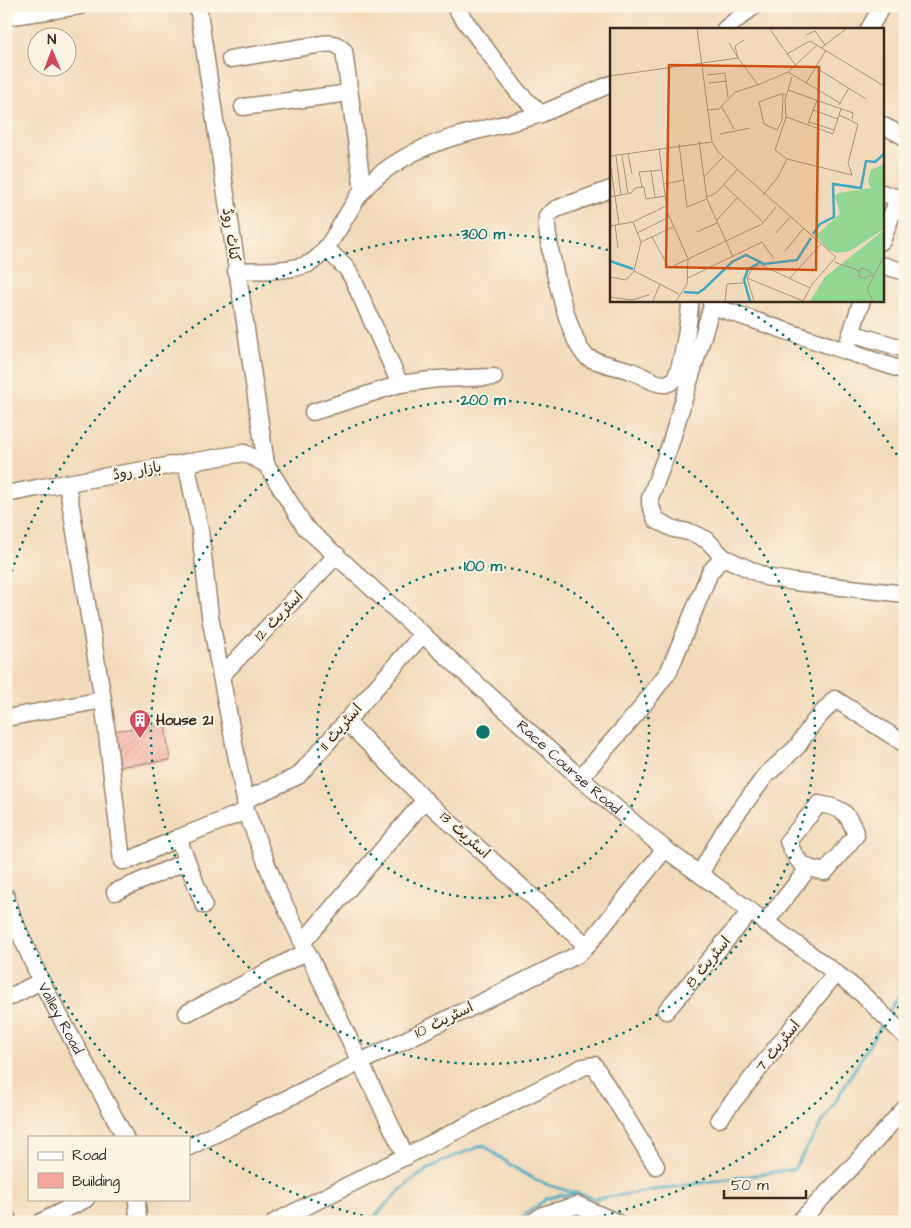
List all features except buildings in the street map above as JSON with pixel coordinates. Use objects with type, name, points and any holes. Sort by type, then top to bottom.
[{"type":"street","points":[[6,17],[80,6]]},
{"type":"street","name":"کناٹ روڈ","points":[[198,6],[266,464]]},
{"type":"street","points":[[454,6],[518,92],[541,114]]},
{"type":"street","points":[[725,28],[754,6]]},
{"type":"street","points":[[870,28],[882,6]]},
{"type":"street","points":[[230,59],[303,46],[334,43],[339,46],[344,51],[363,191]]},
{"type":"street","points":[[236,271],[282,269],[309,264],[326,248],[363,191],[403,158],[430,145],[459,135],[511,124],[541,114],[610,84]]},
{"type":"street","points":[[243,107],[349,93]]},
{"type":"street","points":[[884,126],[905,137]]},
{"type":"street","points":[[610,189],[556,210],[547,216],[546,224],[552,259],[567,315],[580,348],[587,356],[641,374],[655,382],[667,384],[672,381],[677,373],[688,323],[690,301]]},
{"type":"street","points":[[884,193],[901,199],[884,237]]},
{"type":"street","points":[[326,248],[347,269],[353,279],[400,384]]},
{"type":"street","points":[[884,265],[905,272]]},
{"type":"street","points":[[845,352],[862,301]]},
{"type":"street","points":[[905,371],[845,352],[711,303],[670,445],[650,498],[650,504],[656,520],[674,529],[693,533],[706,540],[723,557],[766,577],[905,594]]},
{"type":"street","points":[[851,333],[905,349]]},
{"type":"street","points":[[313,412],[400,384],[438,379],[494,377]]},
{"type":"street","name":"بازار روڈ","points":[[6,494],[244,453],[266,464]]},
{"type":"street","points":[[186,462],[200,530],[210,616],[220,676],[245,805],[275,885],[406,1157]]},
{"type":"street","name":"Race Course Road","points":[[266,464],[304,526],[580,778],[665,849],[836,973],[862,994],[905,1036]]},
{"type":"street","points":[[6,718],[103,700],[67,483]]},
{"type":"street","name":"اسٹریٹ 12","points":[[220,676],[337,556]]},
{"type":"street","points":[[580,778],[637,712],[669,671],[710,572],[723,557]]},
{"type":"street","name":"اسٹریٹ 11","points":[[103,700],[122,861],[130,860],[245,805],[298,776],[423,634]]},
{"type":"street","points":[[700,874],[724,831],[766,775],[797,747],[813,723],[835,699],[905,744]]},
{"type":"street","name":"اسٹریٹ 13","points":[[346,721],[425,800],[587,946]]},
{"type":"street","points":[[187,1013],[304,948],[425,800]]},
{"type":"street","points":[[178,838],[204,905]]},
{"type":"street","name":"اسٹریٹ 10","points":[[190,1146],[577,955],[587,946],[665,849]]},
{"type":"street","points":[[116,892],[186,861]]},
{"type":"street","points":[[765,923],[808,869]]},
{"type":"street","name":"Valley Road","points":[[6,896],[11,928],[123,1136]]},
{"type":"street","name":"اسٹریٹ 8","points":[[666,1012],[750,912]]},
{"type":"street","name":"اسٹریٹ 7","points":[[719,1119],[836,973]]},
{"type":"street","points":[[6,999],[41,981]]},
{"type":"street","points":[[275,1222],[583,1067],[594,1065],[656,1166]]},
{"type":"street","points":[[800,1222],[905,1108]]},
{"type":"street","points":[[41,1222],[84,1200]]},
{"type":"street","points":[[137,1200],[138,1222]]},
{"type":"street","points":[[533,1222],[543,1215],[578,1205],[616,1222]]},
{"type":"street","points":[[6,1217],[9,1222]]},
{"type":"waterway","points":[[888,1013],[905,986]]},
{"type":"waterway","points":[[370,1222],[416,1177],[445,1160],[484,1145],[529,1176],[552,1186],[594,1199],[794,1169],[884,1021]]},
{"type":"waterway","points":[[516,1222],[546,1199],[560,1195],[580,1195]]},
{"type":"place","name":"House 21","points":[[140,739]]}]
